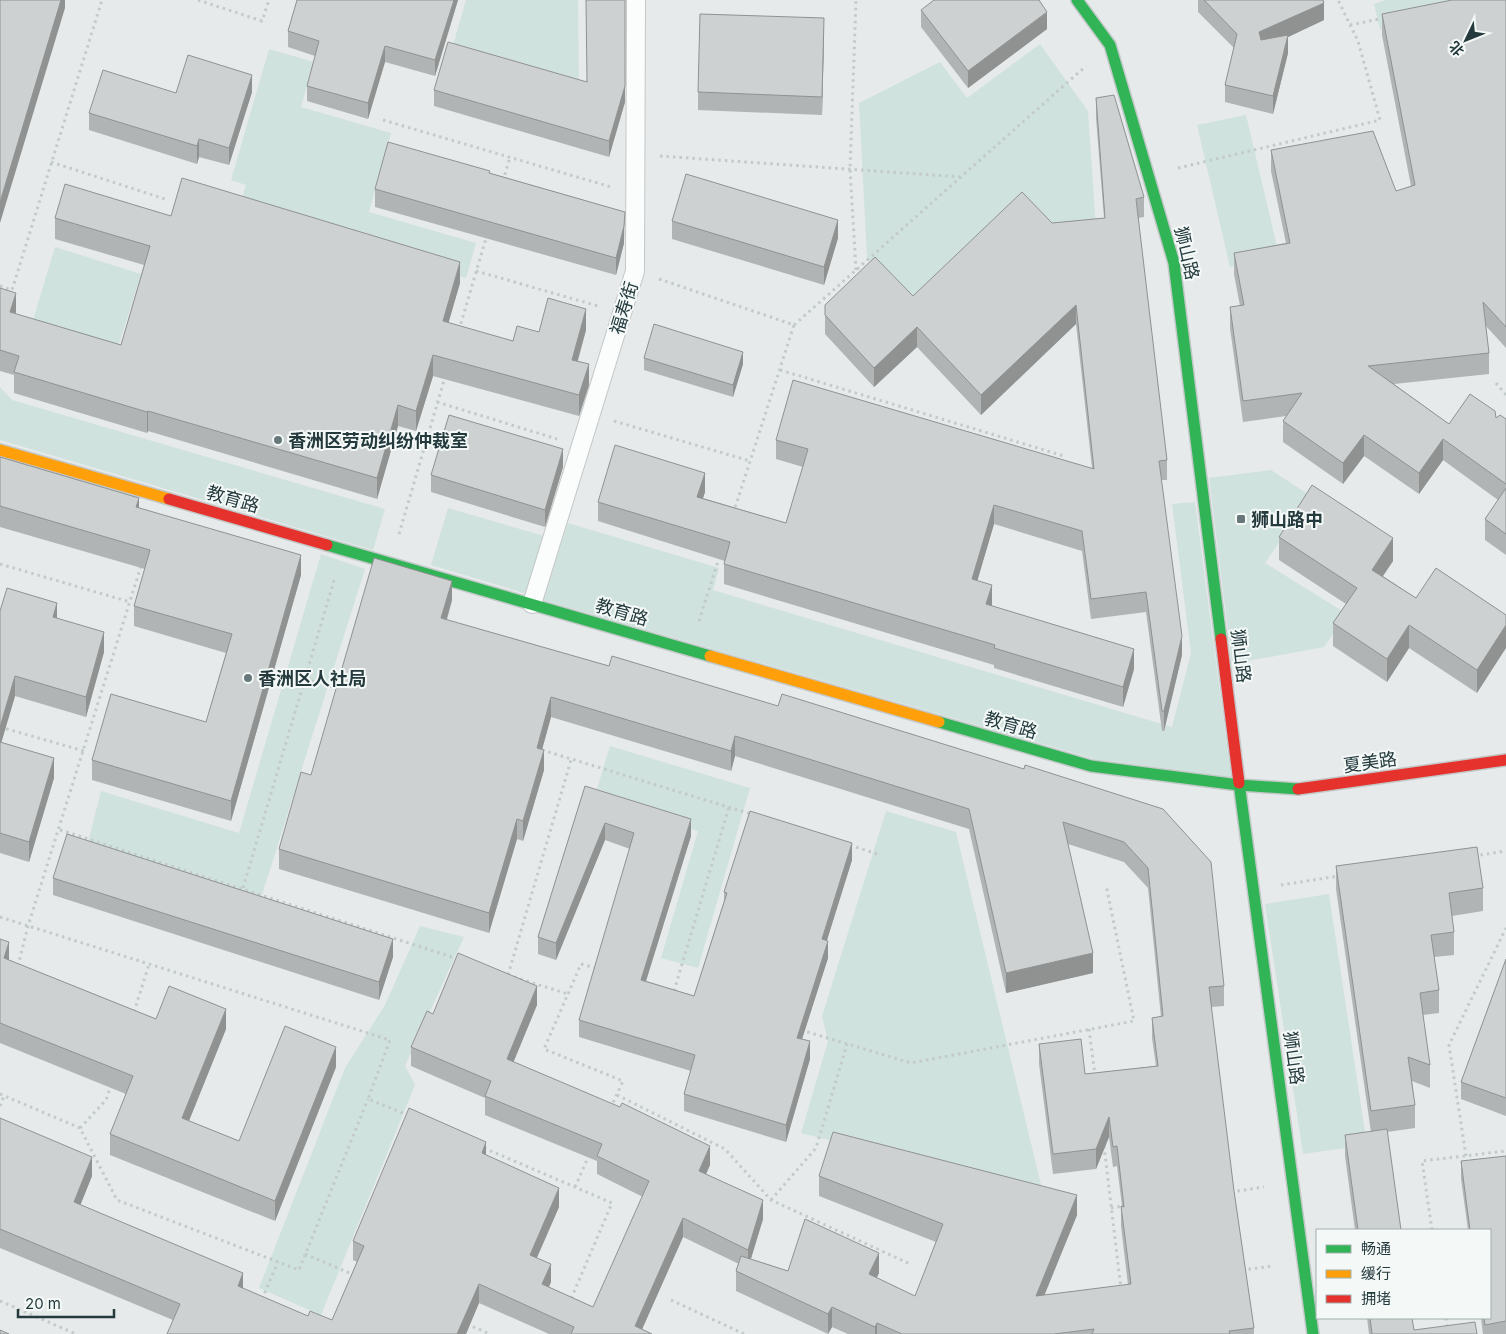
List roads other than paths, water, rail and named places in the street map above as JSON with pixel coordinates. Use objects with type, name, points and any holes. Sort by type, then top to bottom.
[{"type":"street","name":"狮山路","points":[[1077,0],[1110,45],[1174,264],[1239,785],[1313,1334]]},
{"type":"street","name":"教育路","points":[[0,450],[1091,766],[1239,785]]},
{"type":"street","name":"夏美路","points":[[1239,785],[1303,789],[1506,760]]},
{"type":"lane","name":"福寿街","points":[[532,604],[635,271],[636,0]]},
{"type":"place","name":"香洲区劳动纠纷仲裁室","points":[[278,440]]},
{"type":"place","name":"狮山路中","points":[[1241,519]]},
{"type":"place","name":"香洲区人社局","points":[[248,678]]}]
